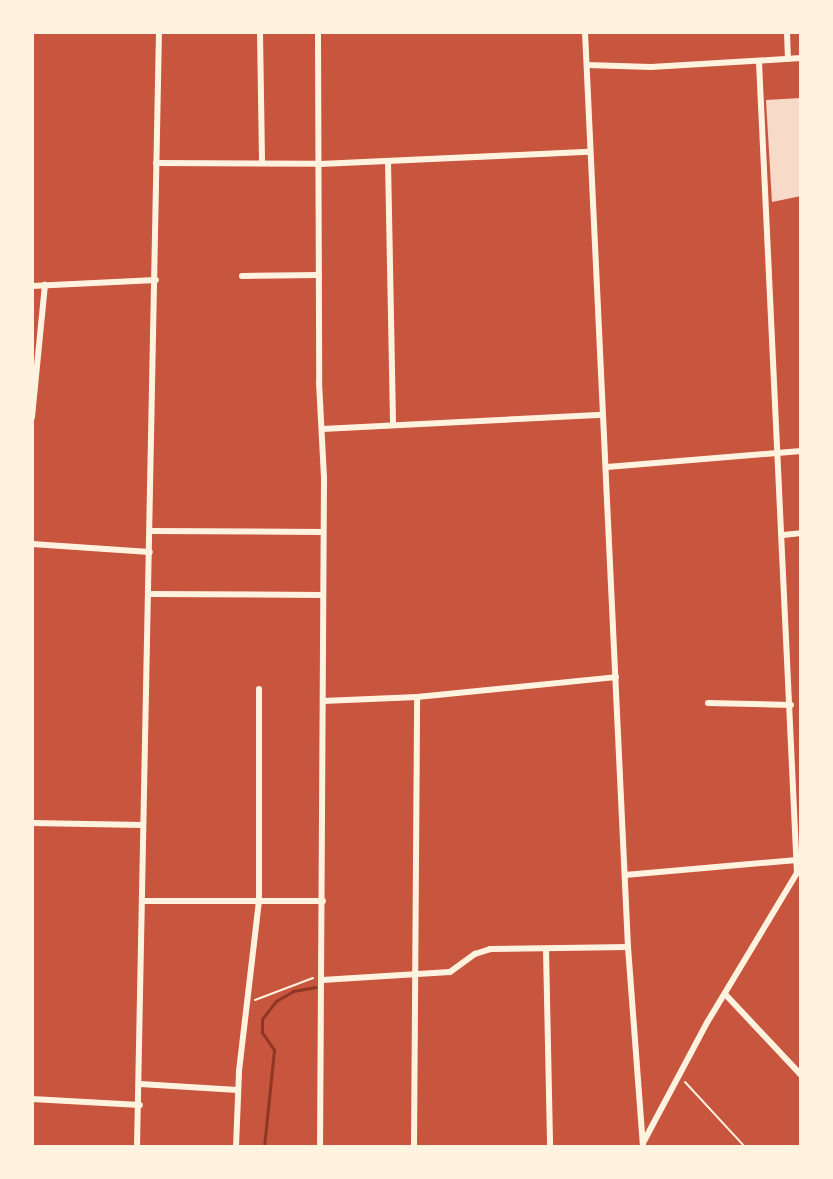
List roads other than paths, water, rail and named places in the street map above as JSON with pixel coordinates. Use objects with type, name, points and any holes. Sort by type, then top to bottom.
[{"type":"street","points":[[137,1147],[159,32]]},
{"type":"street","points":[[260,32],[262,163]]},
{"type":"street","points":[[318,32],[323,532],[320,1147]]},
{"type":"street","points":[[585,32],[628,947],[643,1145]]},
{"type":"street","points":[[787,32],[788,59]]},
{"type":"street","points":[[587,65],[759,62],[801,58]]},
{"type":"street","points":[[643,1145],[798,867],[759,62]]},
{"type":"street","points":[[156,163],[320,164],[589,152]]},
{"type":"street","points":[[388,161],[393,424]]},
{"type":"street","points":[[242,276],[319,275]]},
{"type":"street","points":[[32,286],[156,280]]},
{"type":"street","points":[[32,417],[45,285]]},
{"type":"street","points":[[322,429],[603,415]]},
{"type":"street","points":[[607,467],[801,451]]},
{"type":"street","points":[[150,531],[323,532]]},
{"type":"street","points":[[783,535],[801,533]]},
{"type":"street","points":[[32,544],[150,552]]},
{"type":"street","points":[[149,594],[323,595]]},
{"type":"street","points":[[323,701],[417,697],[616,677]]},
{"type":"street","points":[[236,1147],[246,1003],[259,900],[259,689]]},
{"type":"street","points":[[414,1147],[417,697]]},
{"type":"street","points":[[708,703],[791,705]]},
{"type":"street","points":[[792,755],[801,751]]},
{"type":"street","points":[[32,823],[143,825]]},
{"type":"street","points":[[625,875],[798,867]]},
{"type":"street","points":[[143,901],[323,901]]},
{"type":"street","points":[[322,978],[450,972],[475,954],[490,949],[628,947]]},
{"type":"street","points":[[546,950],[550,1147]]},
{"type":"street","points":[[725,994],[801,1075]]},
{"type":"street","points":[[794,1067],[801,1060]]},
{"type":"street","points":[[140,1084],[238,1090]]},
{"type":"street","points":[[32,1099],[140,1105]]},
{"type":"waterway","points":[[264,1147],[274,1050],[262,1032],[262,1019],[276,1001],[293,991],[316,987]]}]
